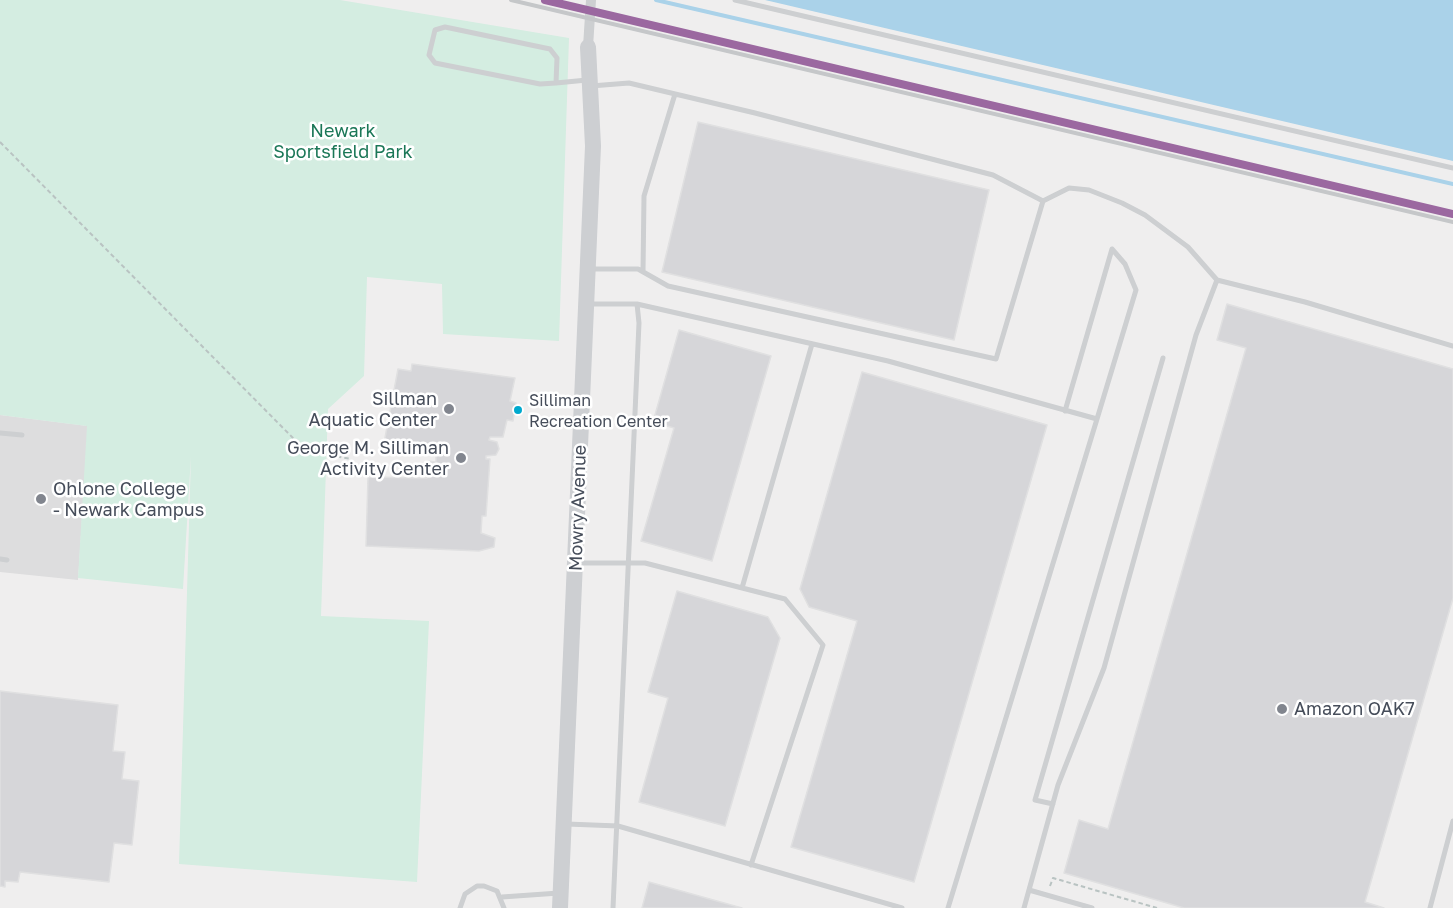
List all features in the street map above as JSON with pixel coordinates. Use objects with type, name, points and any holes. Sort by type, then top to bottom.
[{"type":"main road","name":"Mowry Avenue","points":[[561,900],[593,146],[588,47]]},
{"type":"street","name":"Mowry Avenue","points":[[588,47],[591,0]]},
{"type":"lane","points":[[735,0],[1453,168]]},
{"type":"lane","points":[[556,83],[556,58],[550,49],[445,27],[435,30],[429,55],[435,63],[540,84],[629,83],[993,175],[1043,201]]},
{"type":"lane","points":[[643,272],[644,196],[675,94]]},
{"type":"lane","points":[[588,269],[638,269],[668,286],[996,359],[1043,201],[1069,188],[1089,190],[1145,215],[1188,247],[1217,280],[1305,302],[1453,346]]},
{"type":"lane","points":[[948,908],[1136,290],[1125,264],[1112,249],[1065,411]]},
{"type":"lane","points":[[1023,908],[1053,804],[1104,668],[1196,335],[1217,280]]},
{"type":"lane","points":[[587,303],[637,304],[888,361],[1097,419]]},
{"type":"lane","points":[[613,908],[639,323],[637,304]]},
{"type":"lane","points":[[742,588],[812,344]]},
{"type":"lane","points":[[1053,804],[1035,800],[1163,358]]},
{"type":"lane","points":[[0,433],[22,435]]},
{"type":"lane","points":[[0,559],[7,560]]},
{"type":"lane","points":[[575,563],[645,563],[785,599],[822,645],[751,865]]},
{"type":"lane","points":[[1430,908],[1453,821]]},
{"type":"lane","points":[[564,824],[618,826],[902,908]]},
{"type":"lane","points":[[460,908],[465,894],[477,886],[491,888],[502,897],[561,900]]},
{"type":"lane","points":[[1029,890],[1092,908]]},
{"type":"lane","points":[[502,897],[504,908]]},
{"type":"path","points":[[0,142],[293,438],[317,453],[351,459]]},
{"type":"path","points":[[1050,886],[1053,878],[1158,908]]},
{"type":"shaded area","name":"Ohlone College - Newark Campus","points":[[0,415],[88,426],[78,580],[0,572]]},
{"type":"green space","name":"Newark Sportsfield Park","points":[[0,0],[340,0],[569,38],[559,341],[443,334],[442,284],[367,277],[364,376],[328,409],[321,616],[429,621],[417,882],[179,864],[191,456],[183,589],[78,578],[87,426],[0,415]]},
{"type":"water","points":[[765,0],[1453,0],[1453,161]]},
{"type":"building","points":[[698,122],[989,190],[954,340],[662,272]]},
{"type":"building","name":"Amazon OAK7","points":[[1227,304],[1453,369],[1453,598],[1365,902],[1384,908],[1184,908],[1064,873],[1079,820],[1108,829],[1246,348],[1217,340]]},
{"type":"building","points":[[679,330],[771,356],[712,561],[641,541],[674,428],[653,422]]},
{"type":"building","name":"George M. Silliman Activity Center","points":[[412,364],[515,378],[510,401],[516,403],[513,421],[507,420],[503,437],[490,437],[489,440],[497,442],[499,449],[496,455],[486,456],[486,459],[490,459],[486,516],[482,516],[481,533],[495,538],[494,547],[479,551],[366,546],[368,477],[427,478],[427,461],[436,462],[436,453],[384,443],[398,369],[411,371]]},
{"type":"building","points":[[862,372],[1047,425],[914,882],[791,847],[857,621],[809,607],[800,589]]},
{"type":"building","points":[[677,591],[768,617],[780,638],[725,826],[639,802],[668,698],[648,692]]},
{"type":"building","points":[[0,691],[118,705],[113,751],[125,752],[122,779],[139,781],[132,845],[114,843],[109,882],[20,872],[18,882],[5,881],[5,887],[0,886]]},
{"type":"building","points":[[649,882],[742,908],[642,908]]},
{"type":"waterway","points":[[656,0],[1453,184]]},
{"type":"railway","points":[[511,0],[1453,222]]},
{"type":"transit line","points":[[545,0],[1453,214]]},
{"type":"place","name":"Sillman Aquatic Center","points":[[449,409]]},
{"type":"place","name":"Silliman Recreation Center","points":[[518,410]]},
{"type":"place","name":"George M. Silliman Activity Center","points":[[461,458]]},
{"type":"place","name":"Ohlone College - Newark Campus","points":[[41,499]]},
{"type":"place","name":"Amazon OAK7","points":[[1282,709]]}]
